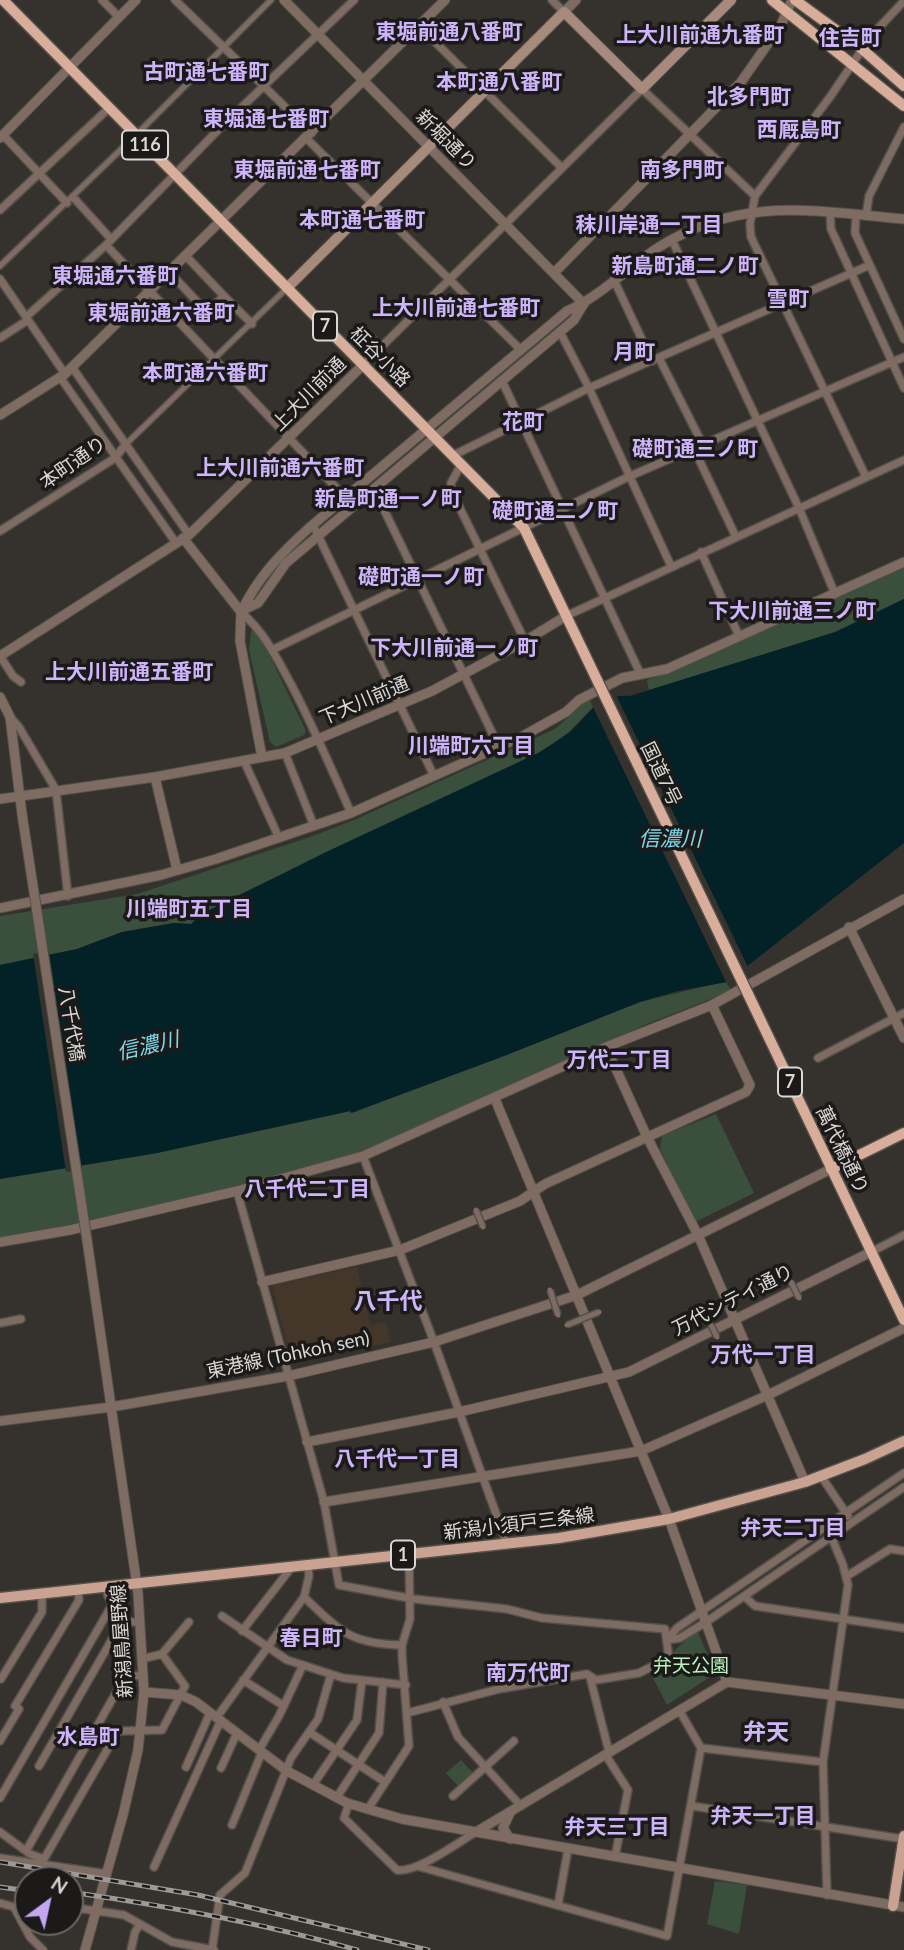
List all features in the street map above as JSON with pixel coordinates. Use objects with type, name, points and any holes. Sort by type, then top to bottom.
[{"type":"highway","points":[[772,0],[904,106]]},
{"type":"highway","points":[[794,0],[862,49],[904,86]]},
{"type":"highway","name":"柾谷小路","points":[[2,2],[524,528],[598,682]]},
{"type":"highway","name":"国道7号","points":[[598,682],[748,994]]},
{"type":"highway","name":"萬代橋通り","points":[[748,994],[904,1320]]},
{"type":"highway","points":[[831,1169],[904,1133]]},
{"type":"main road","name":"上大川前通","points":[[642,89],[732,0]]},
{"type":"main road","points":[[564,12],[642,89]]},
{"type":"main road","name":"本町通り","points":[[287,288],[564,12]]},
{"type":"main road","name":"新潟小須戸三条線","points":[[0,1598],[559,1538],[669,1519],[805,1482],[904,1441]]},
{"type":"main road","points":[[899,1907],[904,1838]]},
{"type":"street","points":[[102,0],[120,17]]},
{"type":"street","points":[[136,0],[1,137],[70,200],[149,291],[345,497]]},
{"type":"street","points":[[175,0],[265,85],[372,204],[521,350]]},
{"type":"street","points":[[0,266],[271,0]]},
{"type":"street","name":"新堀通り","points":[[284,0],[584,304]]},
{"type":"street","points":[[0,338],[27,319],[108,242],[174,174],[355,0]]},
{"type":"street","points":[[0,415],[66,373],[445,0]]},
{"type":"street","points":[[552,0],[564,12]]},
{"type":"street","name":"本町通り","points":[[564,12],[576,0]]},
{"type":"street","points":[[554,273],[741,82],[775,34],[794,0]]},
{"type":"street","points":[[866,477],[751,237],[752,211],[755,196],[872,34],[904,1]]},
{"type":"street","points":[[419,26],[562,168]]},
{"type":"street","points":[[642,89],[755,196]]},
{"type":"street","name":"上大川前通","points":[[0,656],[183,539],[642,89]]},
{"type":"street","points":[[0,210],[109,108]]},
{"type":"street","points":[[904,127],[869,196],[855,233],[904,339]]},
{"type":"street","points":[[241,611],[258,603],[286,563],[374,489],[521,350],[567,311],[584,304],[672,240],[719,220],[752,211],[789,209],[904,219]]},
{"type":"street","points":[[830,212],[831,229],[904,388]]},
{"type":"street","points":[[672,240],[799,508],[835,594]]},
{"type":"street","points":[[185,255],[252,324]]},
{"type":"street","points":[[452,456],[589,388],[870,265]]},
{"type":"street","points":[[169,272],[207,312],[224,296]]},
{"type":"street","points":[[0,279],[66,373],[125,445],[183,539]]},
{"type":"street","points":[[614,280],[703,445]]},
{"type":"street","name":"本町通り","points":[[0,531],[115,458],[125,445],[287,288]]},
{"type":"street","points":[[262,757],[240,641],[241,611],[267,569],[280,554],[345,497],[502,381],[574,320],[584,304]]},
{"type":"street","points":[[560,332],[589,388],[671,566]]},
{"type":"street","points":[[272,650],[628,477],[904,357]]},
{"type":"street","points":[[66,373],[115,458],[241,611],[261,631],[319,739],[351,813]]},
{"type":"street","points":[[502,381],[640,673]]},
{"type":"street","points":[[694,449],[736,537]]},
{"type":"street","name":"下大川前通","points":[[0,799],[155,777],[285,753],[400,705],[464,674],[605,597],[904,460]]},
{"type":"street","points":[[461,465],[451,483],[451,489],[525,641]]},
{"type":"street","points":[[374,489],[499,747]]},
{"type":"street","points":[[313,525],[434,776]]},
{"type":"street","points":[[701,552],[739,636]]},
{"type":"street","points":[[0,908],[68,896],[177,870],[351,813],[499,747],[566,712],[579,700],[622,678],[667,669],[904,562]]},
{"type":"street","points":[[0,656],[13,676],[21,682]]},
{"type":"street","points":[[0,697],[56,790],[68,896]]},
{"type":"street","name":"八千代橋","points":[[10,716],[19,796],[111,1408]]},
{"type":"street","points":[[285,753],[314,826]]},
{"type":"street","points":[[244,761],[279,838]]},
{"type":"street","points":[[155,777],[177,870]]},
{"type":"street","points":[[0,1242],[70,1230],[237,1191],[363,1156],[606,1048],[712,1005],[904,899]]},
{"type":"street","points":[[849,927],[904,1038]]},
{"type":"street","points":[[262,1282],[400,1251],[520,1201],[647,1137],[746,1092],[751,1085],[712,1005]]},
{"type":"street","points":[[818,1058],[904,1013]]},
{"type":"street","points":[[606,1048],[647,1137],[698,1236],[805,1482]]},
{"type":"street","points":[[495,1099],[669,1519],[727,1682]]},
{"type":"street","points":[[363,1156],[435,1342],[507,1544]]},
{"type":"street","name":"東港線 (Tohkoh sen)","points":[[0,1421],[111,1408],[288,1376],[435,1342],[577,1296],[831,1169]]},
{"type":"street","points":[[237,1191],[324,1502],[339,1585],[410,1598],[507,1609],[542,1618],[665,1629],[669,1658],[639,1673],[596,1680],[587,1674],[499,1689],[407,1713]]},
{"type":"street","points":[[476,1210],[483,1227]]},
{"type":"street","points":[[871,1252],[904,1235]]},
{"type":"street","name":"万代シテイ通り","points":[[307,1442],[459,1412],[629,1372],[871,1252]]},
{"type":"street","points":[[790,1282],[799,1298]]},
{"type":"street","points":[[550,1290],[558,1315]]},
{"type":"street","points":[[723,1305],[734,1300]]},
{"type":"street","points":[[567,1325],[599,1312]]},
{"type":"street","points":[[0,1323],[21,1319]]},
{"type":"street","points":[[711,1325],[717,1336]]},
{"type":"street","points":[[324,1502],[641,1451],[768,1395],[904,1328]]},
{"type":"street","name":"新潟鳥屋野線","points":[[85,1950],[125,1805],[141,1731],[144,1692],[136,1584],[111,1408]]},
{"type":"street","points":[[667,1640],[677,1628],[904,1473]]},
{"type":"street","points":[[821,1476],[852,1522]]},
{"type":"street","points":[[667,1640],[680,1638],[706,1622],[904,1487]]},
{"type":"street","points":[[819,1532],[828,1538],[847,1576],[834,1695],[823,1762],[827,1895]]},
{"type":"street","points":[[847,1576],[890,1549],[904,1551]]},
{"type":"street","points":[[368,1809],[410,1746],[402,1645],[410,1619],[409,1555]]},
{"type":"street","points":[[186,1767],[216,1717],[304,1597],[309,1576],[307,1566]]},
{"type":"street","points":[[242,1631],[291,1568]]},
{"type":"street","points":[[106,1587],[122,1622]]},
{"type":"street","points":[[0,1741],[19,1709],[15,1706],[79,1600],[78,1590]]},
{"type":"street","points":[[1,1679],[42,1612],[42,1593]]},
{"type":"street","points":[[744,1596],[755,1606],[904,1628]]},
{"type":"street","points":[[304,1597],[344,1633],[375,1644],[402,1645]]},
{"type":"street","points":[[0,1798],[112,1605]]},
{"type":"street","points":[[222,1616],[280,1657],[331,1674],[406,1685]]},
{"type":"street","points":[[122,1622],[139,1622]]},
{"type":"street","points":[[39,1766],[122,1622]]},
{"type":"street","points":[[142,1659],[162,1654],[189,1622]]},
{"type":"street","points":[[0,1832],[26,1851],[44,1859],[118,1731],[162,1730],[185,1686],[162,1654]]},
{"type":"street","points":[[232,1825],[260,1751],[303,1665]]},
{"type":"street","points":[[84,1909],[124,1915],[185,1948],[213,1950],[220,1895],[245,1873],[291,1758],[318,1719],[331,1674]]},
{"type":"street","points":[[26,1851],[125,1677],[143,1675]]},
{"type":"street","points":[[590,1676],[607,1753],[628,1790],[615,1857]]},
{"type":"street","points":[[243,1680],[284,1706]]},
{"type":"street","points":[[313,1784],[357,1720],[362,1680]]},
{"type":"street","points":[[337,1797],[379,1733],[383,1682]]},
{"type":"street","points":[[349,1803],[344,1818],[397,1870],[404,1871],[476,1832],[727,1682],[904,1704]]},
{"type":"street","points":[[144,1692],[181,1695],[197,1702],[287,1771],[349,1803],[402,1819],[899,1907]]},
{"type":"street","points":[[443,1702],[458,1737],[522,1805]]},
{"type":"street","points":[[417,1866],[667,1936],[701,1748],[679,1710]]},
{"type":"street","points":[[153,1867],[216,1717]]},
{"type":"street","points":[[309,1732],[385,1782]]},
{"type":"street","points":[[221,1768],[237,1733]]},
{"type":"street","points":[[453,1796],[514,1741]]},
{"type":"street","points":[[701,1748],[823,1762]]},
{"type":"street","points":[[692,1805],[904,1838]]},
{"type":"street","points":[[510,1812],[503,1828],[510,1839]]},
{"type":"street","points":[[558,1905],[568,1849]]},
{"type":"street","points":[[0,1858],[107,1874]]},
{"type":"street","points":[[131,1950],[135,1932],[140,1924]]},
{"type":"street","points":[[29,1936],[43,1950]]},
{"type":"shaded area","points":[[357,1267],[370,1325],[386,1322],[391,1342],[292,1364],[272,1285]]},
{"type":"green space","points":[[366,326],[378,337],[370,346],[364,346],[355,337]]},
{"type":"green space","points":[[904,567],[904,599],[836,632],[649,690],[647,680]]},
{"type":"green space","points":[[251,631],[255,631],[263,642],[306,731],[304,735],[276,747],[270,742],[249,650]]},
{"type":"green space","points":[[588,699],[594,706],[569,732],[539,753],[238,895],[202,914],[191,924],[174,923],[122,932],[77,949],[0,965],[0,916],[137,894],[310,837],[354,820],[555,729]]},
{"type":"green space","points":[[727,982],[731,991],[647,1024],[371,1150],[187,1199],[0,1238],[0,1179],[157,1153],[351,1111],[352,1113],[640,1002]]},
{"type":"green space","points":[[716,1114],[754,1193],[695,1222],[660,1149],[662,1136]]},
{"type":"green space","name":"弁天公園","points":[[697,1630],[713,1667],[713,1675],[667,1705],[652,1676],[672,1659],[673,1652]]},
{"type":"green space","points":[[461,1760],[473,1773],[459,1787],[446,1773]]},
{"type":"green space","points":[[715,1881],[747,1885],[739,1934],[707,1924]]},
{"type":"water","name":"信濃川","points":[[904,599],[904,843],[727,982],[678,991],[640,1002],[351,1113],[350,1111],[157,1153],[0,1179],[0,965],[77,949],[122,932],[174,923],[191,924],[202,914],[324,853],[538,753],[571,731],[603,701],[630,696],[835,632]]},
{"type":"pier","points":[[615,693],[749,969],[728,986],[591,703]]},
{"type":"pier","points":[[49,951],[82,1169],[66,1172],[33,954]]},
{"type":"railway","points":[[0,1862],[198,1895],[428,1950]]},
{"type":"railway","points":[[0,1887],[14,1889]]},
{"type":"railway","points":[[84,1894],[215,1916],[357,1950]]},
{"type":"district","name":"東堀前通八番町","points":[[449,32]]},
{"type":"district","name":"上大川前通九番町","points":[[700,35]]},
{"type":"district","name":"住吉町","points":[[850,38]]},
{"type":"district","name":"古町通七番町","points":[[206,72]]},
{"type":"district","name":"本町通八番町","points":[[499,82]]},
{"type":"district","name":"北多門町","points":[[749,97]]},
{"type":"district","name":"東堀通七番町","points":[[266,119]]},
{"type":"district","name":"西厩島町","points":[[799,130]]},
{"type":"district","name":"東堀前通七番町","points":[[307,170]]},
{"type":"district","name":"南多門町","points":[[682,170]]},
{"type":"district","name":"本町通七番町","points":[[362,220]]},
{"type":"district","name":"秣川岸通一丁目","points":[[649,225]]},
{"type":"district","name":"新島町通二ノ町","points":[[685,266]]},
{"type":"district","name":"東堀通六番町","points":[[115,276]]},
{"type":"district","name":"雪町","points":[[788,299]]},
{"type":"district","name":"上大川前通七番町","points":[[456,308]]},
{"type":"district","name":"東堀前通六番町","points":[[161,313]]},
{"type":"district","name":"月町","points":[[634,352]]},
{"type":"district","name":"本町通六番町","points":[[205,373]]},
{"type":"district","name":"花町","points":[[523,422]]},
{"type":"district","name":"礎町通三ノ町","points":[[695,449]]},
{"type":"district","name":"上大川前通六番町","points":[[280,468]]},
{"type":"district","name":"新島町通一ノ町","points":[[388,499]]},
{"type":"district","name":"礎町通二ノ町","points":[[555,511]]},
{"type":"district","name":"礎町通一ノ町","points":[[421,577]]},
{"type":"district","name":"下大川前通三ノ町","points":[[792,611]]},
{"type":"district","name":"下大川前通一ノ町","points":[[454,648]]},
{"type":"district","name":"上大川前通五番町","points":[[129,672]]},
{"type":"district","name":"川端町六丁目","points":[[471,746]]},
{"type":"district","name":"川端町五丁目","points":[[189,909]]},
{"type":"district","name":"万代二丁目","points":[[619,1060]]},
{"type":"district","name":"八千代二丁目","points":[[307,1189]]},
{"type":"district","name":"八千代","points":[[388,1302]]},
{"type":"district","name":"万代一丁目","points":[[763,1355]]},
{"type":"district","name":"八千代一丁目","points":[[397,1459]]},
{"type":"district","name":"弁天二丁目","points":[[793,1528]]},
{"type":"district","name":"春日町","points":[[311,1638]]},
{"type":"district","name":"南万代町","points":[[528,1673]]},
{"type":"district","name":"弁天","points":[[766,1733]]},
{"type":"district","name":"水島町","points":[[88,1737]]},
{"type":"district","name":"弁天一丁目","points":[[763,1816]]},
{"type":"district","name":"弁天三丁目","points":[[617,1827]]}]
